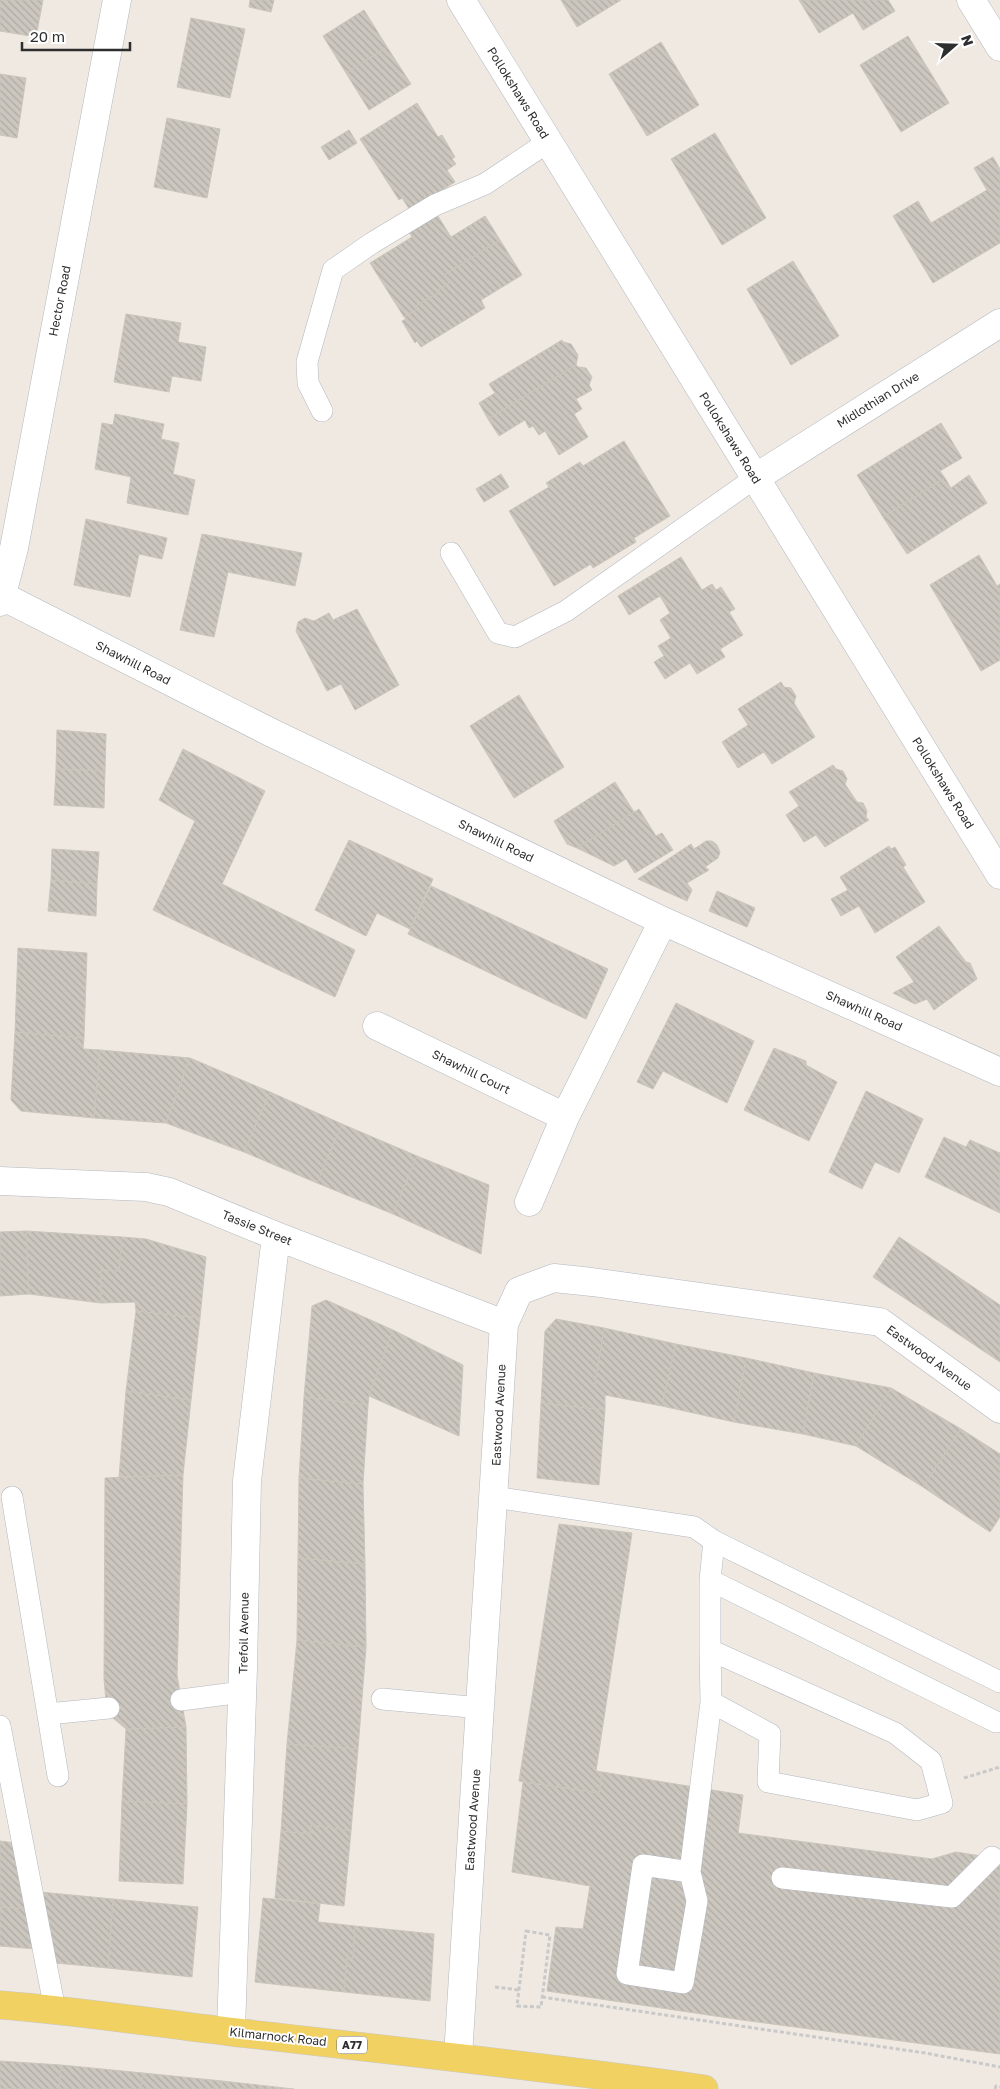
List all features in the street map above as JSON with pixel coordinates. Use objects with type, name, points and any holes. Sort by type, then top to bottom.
[{"type":"main road","name":"Kilmarnock Road","points":[[0,2005],[458,2056],[596,2082],[704,2089]]},
{"type":"street","name":"Hector Road","points":[[0,602],[0,595],[14,548],[117,0]]},
{"type":"street","name":"Pollokshaws Road","points":[[461,0],[1000,876]]},
{"type":"street","points":[[971,0],[1000,47]]},
{"type":"street","name":"Midlothian Drive","points":[[755,478],[1000,323]]},
{"type":"street","name":"Shawhill Road","points":[[0,595],[270,732],[663,921],[1000,1072]]},
{"type":"street","points":[[529,1202],[566,1117],[663,921]]},
{"type":"street","name":"Shawhill Court","points":[[377,1026],[566,1117]]},
{"type":"street","name":"Tassie Street","points":[[0,1181],[154,1189],[169,1192],[276,1236],[504,1324]]},
{"type":"street","name":"Trefoil Avenue","points":[[231,2032],[247,1481],[276,1236]]},
{"type":"street","name":"Eastwood Avenue","points":[[458,2056],[504,1324],[519,1291],[554,1278],[880,1322],[1000,1409]]},
{"type":"lane","points":[[322,411],[308,383],[307,362],[333,270],[372,243],[435,205],[484,184],[548,142]]},
{"type":"lane","points":[[451,553],[498,633],[515,637],[566,611],[755,478]]},
{"type":"lane","points":[[12,1497],[58,1776]]},
{"type":"lane","points":[[494,1497],[694,1527],[714,1541],[1000,1682]]},
{"type":"lane","points":[[690,1872],[643,1865],[627,1974],[683,1984],[697,1901],[690,1872],[711,1702],[710,1580],[714,1541]]},
{"type":"lane","points":[[710,1580],[996,1722]]},
{"type":"lane","points":[[710,1650],[895,1733],[931,1760],[942,1803],[917,1810],[768,1782],[770,1734],[711,1702]]},
{"type":"lane","points":[[181,1700],[242,1692]]},
{"type":"lane","points":[[382,1698],[480,1708]]},
{"type":"lane","points":[[48,1714],[109,1708]]},
{"type":"lane","points":[[0,1726],[54,2010]]},
{"type":"lane","points":[[782,1878],[952,1897],[992,1857]]},
{"type":"path","points":[[937,1785],[1000,1767]]},
{"type":"path","points":[[526,1931],[550,1935],[542,1997],[541,2007],[517,2006],[526,1931]]},
{"type":"path","points":[[542,1997],[924,2053],[1000,2067]]},
{"type":"path","points":[[996,2089],[996,2086],[1000,2087]]},
{"type":"building","points":[[0,0],[43,0],[36,37],[0,31]]},
{"type":"building","points":[[250,0],[274,0],[271,12],[249,7]]},
{"type":"building","points":[[561,0],[621,0],[577,27]]},
{"type":"building","points":[[799,0],[888,0],[895,11],[863,30],[853,13],[819,33]]},
{"type":"building","points":[[364,10],[387,47],[346,73],[323,36]]},
{"type":"building","points":[[191,18],[245,29],[230,98],[177,87]]},
{"type":"building","points":[[908,36],[949,103],[901,132],[860,65]]},
{"type":"building","points":[[661,42],[699,105],[647,136],[609,74]]},
{"type":"building","points":[[387,47],[411,84],[369,110],[346,73]]},
{"type":"building","points":[[0,74],[26,78],[17,138],[0,135]]},
{"type":"building","points":[[417,103],[438,137],[442,135],[455,157],[452,159],[456,164],[447,170],[455,182],[410,210],[402,198],[399,200],[360,139]]},
{"type":"building","points":[[167,118],[220,129],[207,198],[154,187]]},
{"type":"building","points":[[349,130],[357,143],[329,160],[321,147]]},
{"type":"building","points":[[715,133],[766,218],[722,245],[671,159]]},
{"type":"building","points":[[993,157],[1000,169],[1000,243],[933,283],[893,216],[918,201],[931,223],[987,190],[974,168]]},
{"type":"building","points":[[436,213],[451,237],[485,216],[500,240],[444,275],[449,283],[437,291],[438,293],[416,306],[417,309],[404,317],[370,263],[412,237],[408,230]]},
{"type":"building","points":[[500,240],[522,275],[481,300],[485,308],[421,347],[417,341],[415,343],[402,321],[406,319],[404,317],[417,309],[416,306],[438,293],[437,291],[449,283],[444,275]]},
{"type":"building","points":[[793,261],[839,336],[791,365],[747,289]]},
{"type":"building","points":[[126,314],[181,323],[178,342],[206,347],[201,381],[172,376],[169,392],[114,382]]},
{"type":"building","points":[[562,340],[571,344],[578,355],[576,365],[488,419],[479,403],[495,393],[489,384]]},
{"type":"building","points":[[576,365],[586,368],[592,377],[589,385],[592,390],[576,399],[582,409],[574,414],[588,437],[559,455],[545,431],[539,435],[533,426],[529,428],[525,420],[499,436],[488,419]]},
{"type":"building","points":[[115,414],[164,424],[161,439],[179,443],[173,474],[195,480],[188,515],[127,503],[131,477],[95,469],[102,423],[113,425]]},
{"type":"building","points":[[941,423],[962,458],[940,471],[945,478],[883,517],[857,475]]},
{"type":"building","points":[[624,441],[670,516],[634,538],[636,542],[593,568],[591,564],[554,586],[509,511],[549,487],[546,483],[580,462],[583,466]]},
{"type":"building","points":[[501,474],[509,487],[484,502],[476,489]]},
{"type":"building","points":[[969,475],[987,503],[907,554],[883,517],[945,478],[951,488]]},
{"type":"building","points":[[86,519],[167,538],[162,559],[139,554],[130,597],[74,585]]},
{"type":"building","points":[[202,534],[302,553],[295,586],[228,572],[214,637],[180,630]]},
{"type":"building","points":[[979,555],[997,586],[1000,584],[1000,660],[981,671],[930,585]]},
{"type":"building","points":[[681,557],[702,590],[712,584],[716,590],[721,587],[735,609],[729,612],[743,635],[720,649],[725,657],[697,674],[690,663],[665,679],[654,662],[664,656],[658,646],[671,638],[660,620],[670,613],[660,596],[629,615],[618,596]]},
{"type":"building","points":[[357,609],[399,685],[355,710],[341,684],[327,691],[296,631],[298,622],[305,618],[314,621],[329,613],[333,620]]},
{"type":"building","points":[[781,682],[784,687],[791,688],[796,696],[794,703],[815,737],[772,764],[764,752],[738,768],[722,742],[748,725],[738,709]]},
{"type":"building","points":[[519,695],[564,767],[514,798],[470,726]]},
{"type":"building","points":[[57,730],[106,734],[105,771],[56,769]]},
{"type":"building","points":[[183,749],[265,791],[222,884],[355,950],[335,997],[153,910],[195,821],[159,800]]},
{"type":"building","points":[[833,765],[836,769],[843,771],[847,779],[845,784],[857,802],[863,803],[867,811],[866,817],[869,820],[825,847],[816,835],[804,842],[786,815],[799,806],[789,792]]},
{"type":"building","points":[[56,769],[105,771],[104,808],[54,805]]},
{"type":"building","points":[[615,782],[634,812],[577,848],[567,844],[554,821]]},
{"type":"building","points":[[639,809],[656,836],[662,833],[673,850],[635,873],[626,859],[614,866],[577,848]]},
{"type":"building","points":[[349,840],[433,879],[410,929],[377,913],[366,936],[315,910]]},
{"type":"building","points":[[706,841],[712,841],[717,845],[720,852],[718,858],[705,867],[709,870],[687,883],[692,890],[687,901],[638,879],[691,844],[694,849]]},
{"type":"building","points":[[889,846],[891,849],[895,847],[906,865],[903,867],[925,902],[875,933],[859,906],[841,916],[831,899],[848,890],[840,877]]},
{"type":"building","points":[[52,849],[99,852],[97,884],[51,880]]},
{"type":"building","points":[[51,880],[97,884],[96,916],[48,911]]},
{"type":"building","points":[[431,886],[608,969],[586,1019],[408,934]]},
{"type":"building","points":[[717,891],[755,908],[747,927],[709,911]]},
{"type":"building","points":[[939,926],[966,962],[970,963],[977,979],[934,1010],[927,999],[915,1004],[893,993],[914,982],[896,957]]},
{"type":"building","points":[[18,948],[87,953],[84,1038],[15,1032]]},
{"type":"building","points":[[676,1003],[754,1041],[727,1103],[663,1071],[653,1089],[637,1082]]},
{"type":"building","points":[[15,1032],[84,1038],[83,1049],[100,1050],[94,1118],[21,1111],[11,1100]]},
{"type":"building","points":[[774,1048],[806,1061],[806,1065],[837,1082],[809,1141],[744,1110]]},
{"type":"building","points":[[100,1050],[190,1058],[166,1123],[94,1118]]},
{"type":"building","points":[[190,1058],[270,1092],[244,1152],[166,1123]]},
{"type":"building","points":[[866,1091],[923,1119],[899,1173],[875,1162],[862,1189],[829,1172]]},
{"type":"building","points":[[270,1092],[342,1124],[317,1183],[244,1152]]},
{"type":"building","points":[[342,1124],[417,1156],[393,1214],[317,1183]]},
{"type":"building","points":[[944,1137],[966,1147],[970,1140],[1000,1153],[1000,1213],[925,1177]]},
{"type":"building","points":[[417,1156],[489,1185],[481,1254],[393,1214]]},
{"type":"building","points":[[26,1231],[29,1294],[0,1296],[0,1232]]},
{"type":"building","points":[[26,1231],[122,1237],[119,1271],[101,1270],[101,1303],[29,1294]]},
{"type":"building","points":[[122,1237],[146,1239],[206,1257],[200,1318],[136,1311],[135,1302],[101,1303],[101,1270],[119,1271]]},
{"type":"building","points":[[899,1237],[1000,1305],[1000,1362],[873,1277]]},
{"type":"building","points":[[326,1300],[393,1330],[369,1396],[368,1405],[304,1397],[312,1306]]},
{"type":"building","points":[[136,1311],[200,1318],[191,1400],[126,1391]]},
{"type":"building","points":[[556,1319],[604,1328],[595,1384],[605,1395],[605,1410],[541,1403],[545,1331]]},
{"type":"building","points":[[604,1328],[676,1344],[662,1406],[605,1395],[595,1384]]},
{"type":"building","points":[[393,1330],[463,1365],[459,1436],[369,1396]]},
{"type":"building","points":[[676,1344],[746,1358],[734,1422],[662,1406]]},
{"type":"building","points":[[746,1358],[814,1373],[803,1434],[734,1422]]},
{"type":"building","points":[[814,1373],[891,1388],[856,1446],[803,1434]]},
{"type":"building","points":[[891,1388],[961,1429],[923,1487],[856,1446]]},
{"type":"building","points":[[126,1391],[191,1400],[183,1475],[119,1477]]},
{"type":"building","points":[[304,1397],[368,1405],[363,1484],[299,1478]]},
{"type":"building","points":[[541,1403],[605,1410],[599,1485],[537,1478]]},
{"type":"building","points":[[961,1429],[1000,1454],[1000,1517],[990,1532],[923,1487]]},
{"type":"building","points":[[183,1475],[177,1675],[186,1727],[126,1729],[113,1718],[106,1701],[104,1679],[105,1478]]},
{"type":"building","points":[[299,1478],[363,1484],[365,1564],[298,1558]]},
{"type":"building","points":[[559,1524],[632,1533],[596,1771],[602,1772],[599,1793],[519,1781]]},
{"type":"building","points":[[298,1558],[365,1564],[366,1647],[297,1640]]},
{"type":"building","points":[[297,1640],[366,1647],[358,1749],[287,1744]]},
{"type":"building","points":[[186,1727],[187,1804],[122,1801],[126,1729]]},
{"type":"building","points":[[287,1744],[358,1749],[351,1831],[311,1825],[310,1834],[281,1831]]},
{"type":"building","points":[[602,1772],[743,1795],[738,1833],[932,1859],[956,1852],[1000,1859],[1000,2054],[742,2020],[547,1991],[556,1927],[583,1929],[590,1886],[512,1872],[523,1782],[599,1793]]},
{"type":"building","points":[[122,1801],[187,1804],[183,1884],[119,1881]]},
{"type":"building","points":[[311,1825],[351,1831],[344,1906],[275,1898],[281,1831],[310,1834]]},
{"type":"building","points":[[0,1841],[15,1843],[28,1909],[0,1907]]},
{"type":"building","points":[[40,1892],[113,1899],[108,1968],[56,1963]]},
{"type":"building","points":[[263,1898],[320,1904],[318,1922],[355,1926],[353,1958],[347,1957],[344,1992],[255,1982]]},
{"type":"building","points":[[113,1899],[198,1907],[192,1977],[108,1968]]},
{"type":"building","points":[[0,1907],[28,1909],[35,1949],[0,1946]]},
{"type":"building","points":[[355,1926],[434,1934],[430,2001],[344,1992],[347,1957],[353,1958]]},
{"type":"building","points":[[0,2061],[61,2065],[59,2089],[0,2089]]},
{"type":"building","points":[[61,2065],[143,2073],[141,2089],[59,2089]]},
{"type":"building","points":[[143,2073],[222,2081],[222,2089],[141,2089]]},
{"type":"building","points":[[222,2081],[294,2089],[222,2089]]}]
